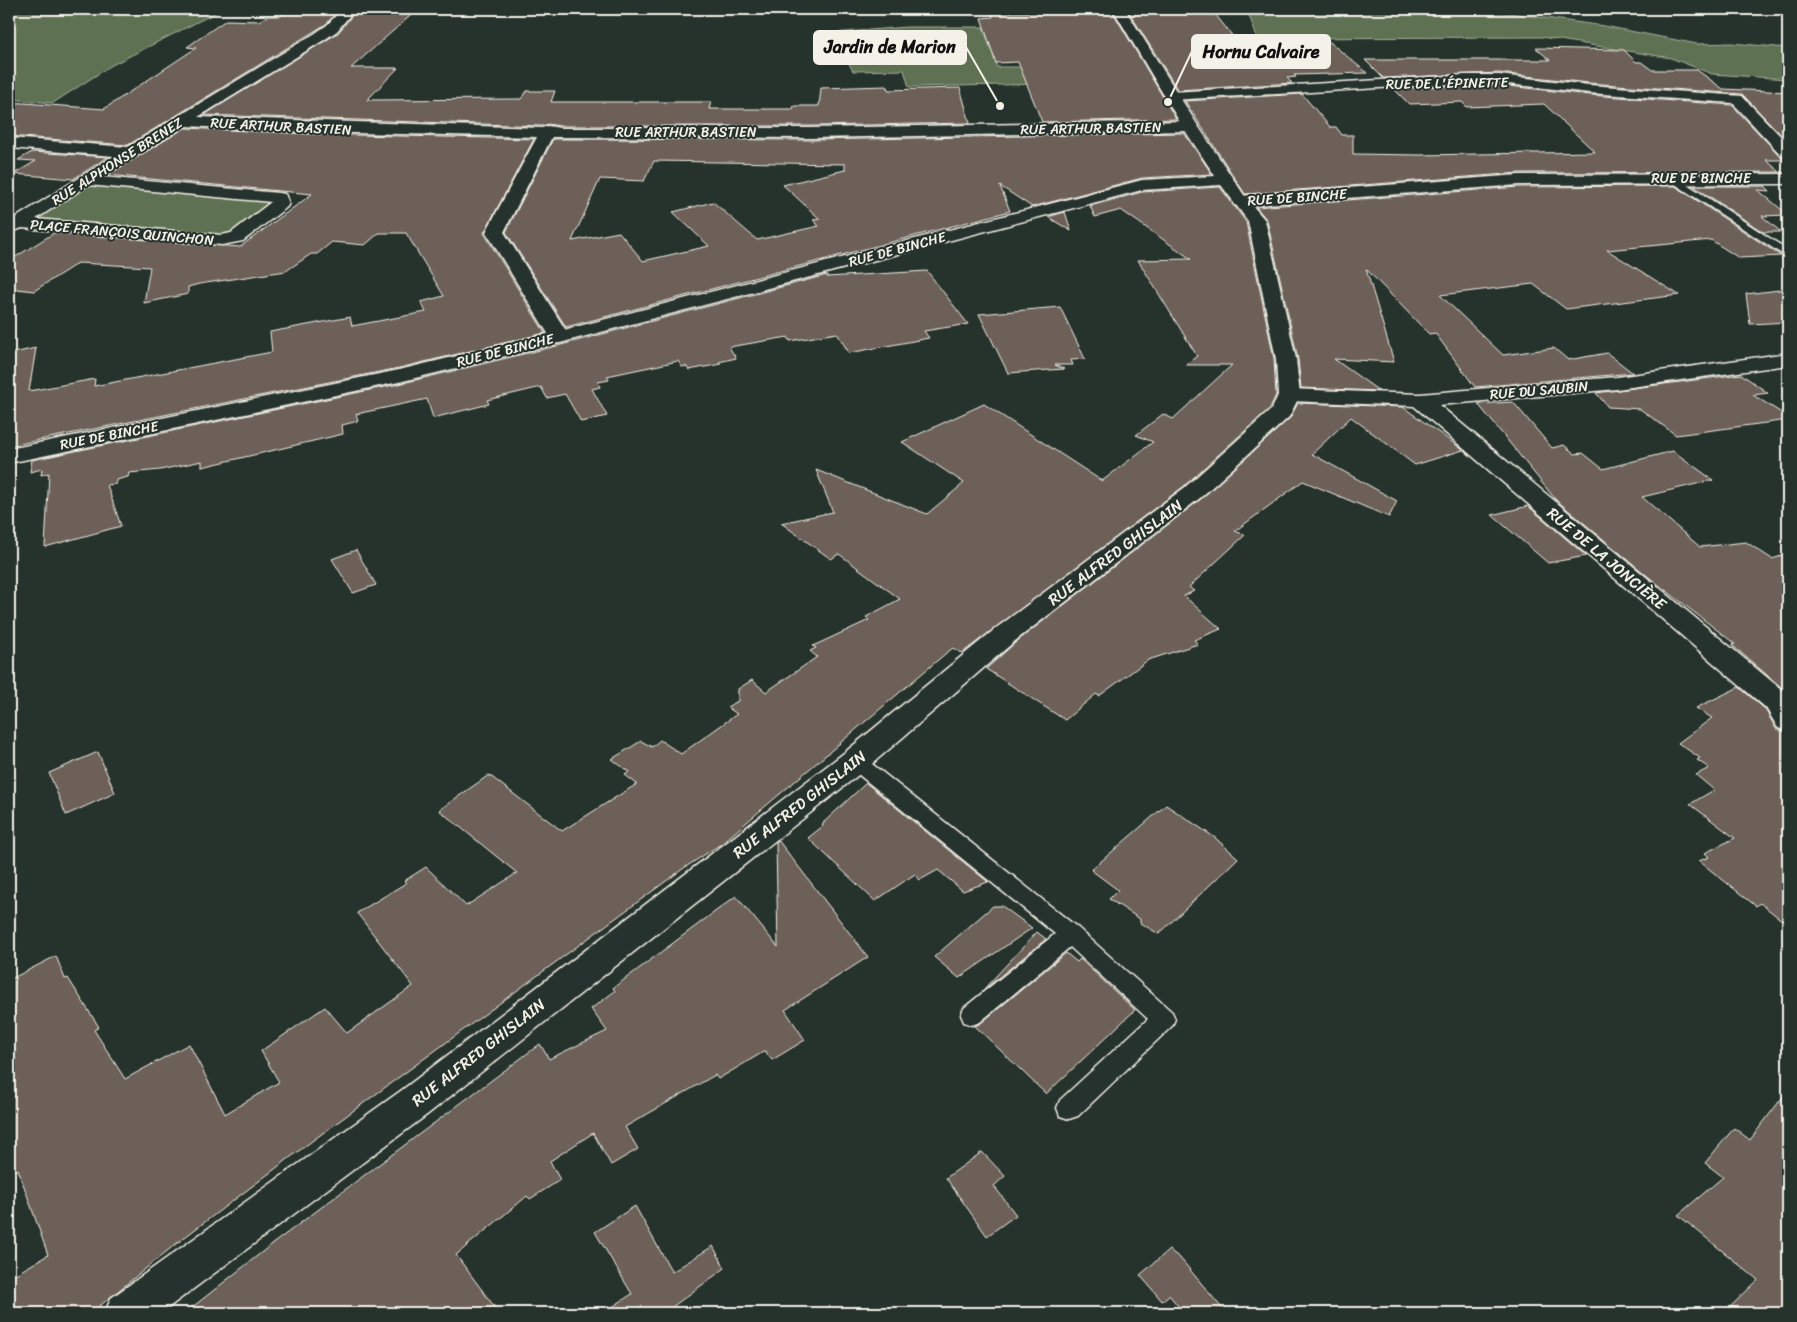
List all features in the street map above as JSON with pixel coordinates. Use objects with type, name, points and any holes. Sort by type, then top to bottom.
[{"type":"street","name":"RUE ALPHONSE BRENEZ","points":[[12,221],[37,212],[84,180],[319,37],[332,28],[349,9]]},
{"type":"street","points":[[1120,9],[1190,126],[1233,191],[1256,220],[1261,235],[1286,359],[1289,395]]},
{"type":"street","name":"RUE DE L'ÉPINETTE","points":[[1172,96],[1474,79],[1737,99],[1788,153]]},
{"type":"street","name":"RUE ARTHUR BASTIEN","points":[[182,121],[362,130],[832,133],[1190,126]]},
{"type":"street","points":[[548,131],[496,232],[560,337]]},
{"type":"street","points":[[9,143],[130,152]]},
{"type":"street","name":"RUE DE BINCHE","points":[[9,456],[346,388],[560,337],[1142,185],[1233,191],[1519,180],[1788,179]]},
{"type":"street","name":"PLACE FRANÇOIS QUINCHON","points":[[12,221],[222,240],[237,237],[281,203],[279,198],[84,180]]},
{"type":"street","name":"RUE DU SAUBIN","points":[[1289,395],[1420,400],[1617,383],[1788,359]]},
{"type":"street","name":"RUE ALFRED GHISLAIN","points":[[126,1313],[415,1102],[855,761],[1004,635],[1192,493],[1281,412],[1289,395]]},
{"type":"street","name":"RUE DE LA JONCIÈRE","points":[[1420,400],[1777,701],[1788,721]]},
{"type":"lane","points":[[1672,178],[1788,255]]},
{"type":"lane","points":[[855,761],[1070,934],[1164,1019],[1069,1108]]},
{"type":"lane","points":[[972,1015],[1070,934]]},
{"type":"green space","points":[[9,9],[223,9],[112,65],[53,103],[9,99]]},
{"type":"green space","points":[[1247,9],[1480,9],[1604,26],[1697,44],[1731,43],[1788,48],[1788,79],[1712,74],[1671,58],[1541,37],[1257,38]]},
{"type":"green space","points":[[907,27],[983,27],[997,67],[1040,67],[1046,84],[909,87],[904,70],[853,71],[832,33]]},
{"type":"green space","points":[[85,180],[279,198],[237,237],[20,223]]},
{"type":"building","points":[[291,9],[340,9],[326,24],[128,145],[9,136],[9,102],[104,109],[196,48],[187,47],[226,20],[259,21],[267,16],[280,16]]},
{"type":"building","points":[[357,9],[418,9],[351,68],[398,68],[367,100],[521,99],[527,91],[555,91],[551,102],[711,102],[709,109],[793,109],[794,106],[819,106],[821,88],[887,86],[888,90],[960,88],[970,123],[812,126],[560,126],[548,124],[542,126],[204,115],[338,33]]},
{"type":"building","points":[[1068,9],[1111,9],[1176,119],[1042,122],[1018,62],[996,63],[981,18],[993,17],[992,13],[1070,12]]},
{"type":"building","points":[[1127,9],[1211,9],[1238,43],[1325,38],[1367,73],[1294,75],[1296,77],[1287,78],[1292,83],[1178,90]]},
{"type":"building","points":[[1536,48],[1624,50],[1636,62],[1641,62],[1652,70],[1697,70],[1723,89],[1788,92],[1788,142],[1742,94],[1589,83],[1499,73],[1383,78],[1365,60],[1550,60]]},
{"type":"building","points":[[1499,85],[1589,95],[1732,105],[1781,157],[1788,160],[1766,160],[1780,172],[1519,173],[1245,194],[1185,101],[1302,94],[1330,127],[1336,127],[1342,135],[1353,135],[1353,154],[1420,155],[1595,152],[1544,104],[1467,107],[1462,102],[1409,104],[1394,89]]},
{"type":"building","points":[[185,128],[308,134],[534,139],[484,233],[545,333],[399,368],[9,446],[9,354],[36,348],[29,391],[95,379],[94,386],[272,352],[270,332],[350,317],[352,326],[426,312],[421,302],[444,296],[406,233],[379,233],[365,245],[332,242],[317,254],[311,254],[286,271],[199,284],[188,287],[188,294],[144,303],[150,267],[78,263],[34,291],[9,288],[9,261],[54,233],[240,247],[312,194],[108,175]]},
{"type":"building","points":[[1184,133],[1212,174],[1142,178],[1032,207],[1000,186],[1010,211],[566,327],[506,232],[553,139],[812,140]],"holes":[[[654,161],[845,164],[845,170],[783,185],[820,219],[813,220],[819,226],[757,240],[713,202],[673,212],[709,246],[643,261],[619,232],[572,241],[600,179],[644,181]]]},
{"type":"building","points":[[32,152],[108,157],[73,179],[14,174],[36,161],[18,160]]},
{"type":"building","points":[[1675,186],[1781,256],[1739,258],[1711,240],[1607,250],[1679,295],[1566,309],[1533,284],[1440,295],[1503,355],[1554,348],[1568,360],[1607,353],[1633,373],[1475,387],[1435,333],[1429,334],[1366,269],[1394,362],[1334,359],[1379,391],[1301,388],[1298,359],[1267,220],[1256,207],[1519,187]]},
{"type":"building","points":[[1694,186],[1765,186],[1770,191],[1758,190],[1788,215],[1762,216],[1781,232],[1763,232]]},
{"type":"building","points":[[1220,187],[1246,222],[1274,359],[1276,395],[1270,408],[1183,487],[962,653],[953,648],[945,654],[721,844],[684,868],[312,1141],[177,1243],[91,1313],[9,1313],[9,1278],[48,1255],[18,1169],[9,1173],[9,980],[56,956],[65,979],[68,978],[99,1027],[94,1030],[125,1079],[189,1044],[225,1114],[279,1082],[261,1051],[325,1007],[347,1033],[413,986],[357,913],[406,883],[404,881],[426,867],[466,906],[517,873],[439,810],[489,775],[562,831],[637,784],[625,775],[629,772],[612,759],[641,741],[652,747],[660,740],[681,754],[737,714],[727,707],[738,701],[738,689],[752,680],[766,692],[817,657],[810,651],[816,648],[813,646],[869,620],[866,617],[900,599],[839,554],[831,559],[781,523],[833,512],[816,470],[927,514],[964,483],[902,442],[984,404],[1102,481],[1153,442],[1136,435],[1163,414],[1173,419],[1232,365],[1185,365],[1197,356],[1138,260],[1191,259],[1121,210],[1095,217],[1090,206],[1142,192]]},
{"type":"building","points":[[1065,212],[1071,231],[1048,217]]},
{"type":"building","points":[[927,271],[968,324],[924,331],[929,338],[849,353],[837,333],[790,341],[788,337],[729,347],[736,358],[719,362],[721,364],[689,370],[686,366],[682,367],[678,361],[607,376],[609,380],[598,382],[600,387],[592,389],[607,416],[581,422],[565,394],[547,398],[541,387],[487,400],[489,404],[433,418],[427,399],[356,414],[358,421],[342,425],[343,434],[202,467],[202,461],[160,470],[129,473],[128,477],[116,480],[116,484],[107,485],[121,526],[45,547],[49,473],[41,475],[42,469],[30,472],[32,460],[399,384],[561,345],[827,275],[827,277]]},
{"type":"building","points":[[1788,289],[1788,322],[1750,324],[1746,294]]},
{"type":"building","points":[[1060,307],[1085,359],[1071,360],[1073,365],[1055,365],[1064,369],[1008,373],[979,314]]},
{"type":"building","points":[[1741,374],[1768,393],[1753,395],[1788,417],[1788,420],[1676,435],[1640,409],[1608,407],[1596,393]]},
{"type":"building","points":[[1513,402],[1552,448],[1564,445],[1575,454],[1583,453],[1603,469],[1673,451],[1713,480],[1642,497],[1700,547],[1746,542],[1772,559],[1788,554],[1788,693],[1732,645],[1735,644],[1650,578],[1556,500],[1478,404]]},
{"type":"building","points":[[1298,403],[1403,407],[1463,450],[1415,465],[1351,417],[1312,454],[1397,501],[1389,517],[1303,481],[1235,531],[1245,535],[1189,587],[1194,591],[1184,596],[1221,629],[1194,640],[1198,644],[1148,660],[1099,696],[1096,694],[1065,720],[986,669],[1016,642],[1201,499],[1290,418]]},
{"type":"building","points":[[1528,506],[1586,556],[1548,563],[1492,515]]},
{"type":"building","points":[[356,550],[376,585],[353,593],[332,559]]},
{"type":"building","points":[[1739,687],[1765,709],[1776,729],[1788,733],[1788,925],[1760,903],[1756,906],[1699,861],[1709,857],[1705,853],[1735,838],[1690,804],[1714,790],[1696,775],[1709,768],[1697,760],[1700,758],[1678,743],[1712,718],[1696,708]]},
{"type":"building","points":[[98,752],[115,793],[66,815],[49,773]]},
{"type":"building","points":[[866,783],[988,882],[963,891],[938,870],[920,880],[915,874],[875,901],[808,838],[823,826],[822,824]]},
{"type":"building","points":[[1166,805],[1214,837],[1238,858],[1159,934],[1140,923],[1140,919],[1109,899],[1118,890],[1091,870]]},
{"type":"building","points":[[778,840],[868,957],[785,1010],[805,1040],[772,1060],[765,1051],[718,1079],[715,1075],[625,1127],[638,1149],[611,1165],[593,1133],[550,1161],[560,1180],[530,1199],[527,1196],[456,1255],[499,1313],[185,1313],[271,1245],[540,1044],[549,1059],[607,1031],[591,1009],[615,991],[613,988],[736,896],[778,947],[776,842]]},
{"type":"building","points":[[993,906],[1002,906],[1032,928],[959,978],[934,957]]},
{"type":"building","points":[[1037,932],[1046,939],[982,991]]},
{"type":"building","points":[[1066,953],[1077,962],[1080,959],[1135,1010],[1046,1094],[975,1026]]},
{"type":"building","points":[[1788,1090],[1788,1313],[1724,1313],[1758,1280],[1678,1215],[1723,1177],[1705,1163],[1734,1128],[1750,1140]]},
{"type":"building","points":[[982,1152],[1005,1176],[994,1186],[1016,1215],[987,1236],[946,1178]]},
{"type":"building","points":[[635,1206],[672,1272],[713,1246],[725,1268],[664,1313],[603,1313],[632,1294],[595,1232]]},
{"type":"building","points":[[1169,1250],[1180,1258],[1226,1313],[1184,1313],[1169,1295],[1162,1301],[1140,1275]]},
{"type":"place","name":"Hornu Calvaire","points":[[1168,102]]},
{"type":"place","name":"Jardin de Marion","points":[[1000,106]]}]
